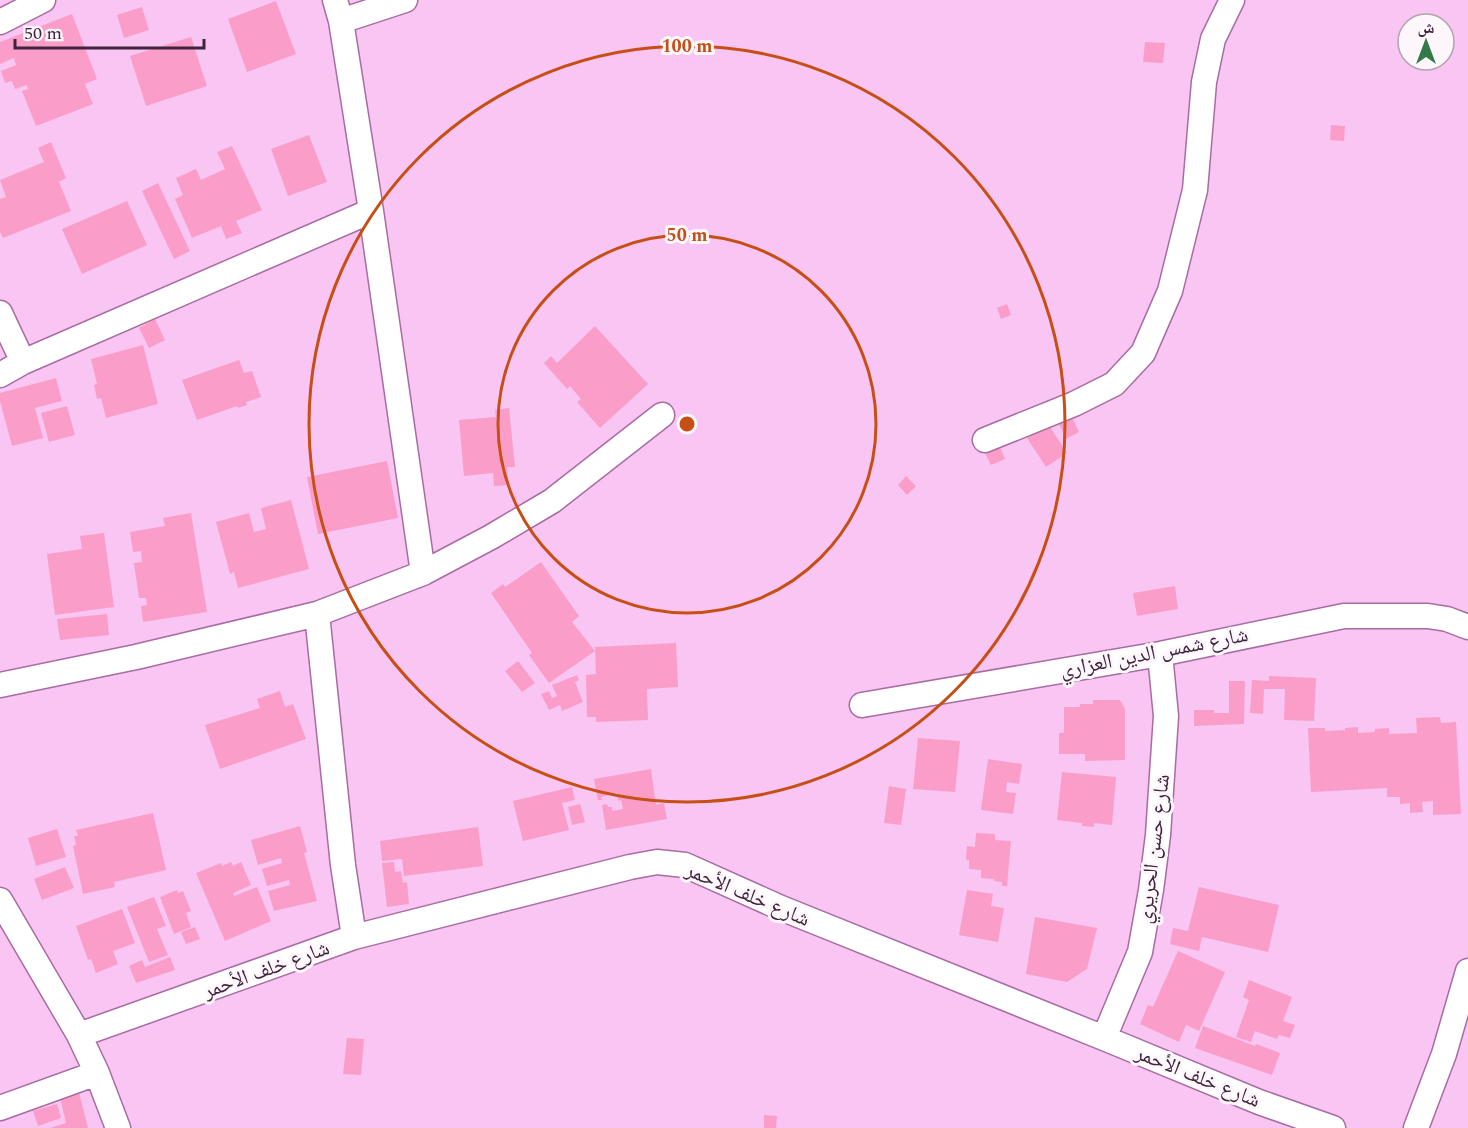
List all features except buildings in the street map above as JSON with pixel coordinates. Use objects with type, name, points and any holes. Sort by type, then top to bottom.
[{"type":"street","points":[[0,22],[43,0]]},
{"type":"street","points":[[405,0],[338,11],[371,211],[423,573]]},
{"type":"street","points":[[985,440],[1074,404],[1114,384],[1143,353],[1170,291],[1195,190],[1204,82],[1213,39],[1232,0]]},
{"type":"street","points":[[0,375],[23,362],[371,211]]},
{"type":"street","points":[[0,313],[23,362]]},
{"type":"street","points":[[0,685],[136,657],[317,614],[423,573],[552,501],[662,415]]},
{"type":"street","points":[[317,614],[343,865],[354,937]]},
{"type":"street","name":"شارع شمس الدين العزاري","points":[[862,705],[1160,654],[1344,616],[1406,616],[1458,623]]},
{"type":"street","name":"شارع حسن الحريري","points":[[1104,1038],[1140,952],[1151,890],[1158,835],[1166,716],[1160,654]]},
{"type":"street","name":"شارع خلف الأحمر","points":[[79,1035],[354,937],[630,867],[657,862],[673,862],[707,874],[780,909],[1259,1102],[1333,1128]]},
{"type":"street","points":[[0,900],[79,1035],[97,1073],[118,1128]]},
{"type":"street","points":[[1416,1128],[1444,1054],[1468,971]]},
{"type":"street","points":[[0,1108],[97,1073]]}]
